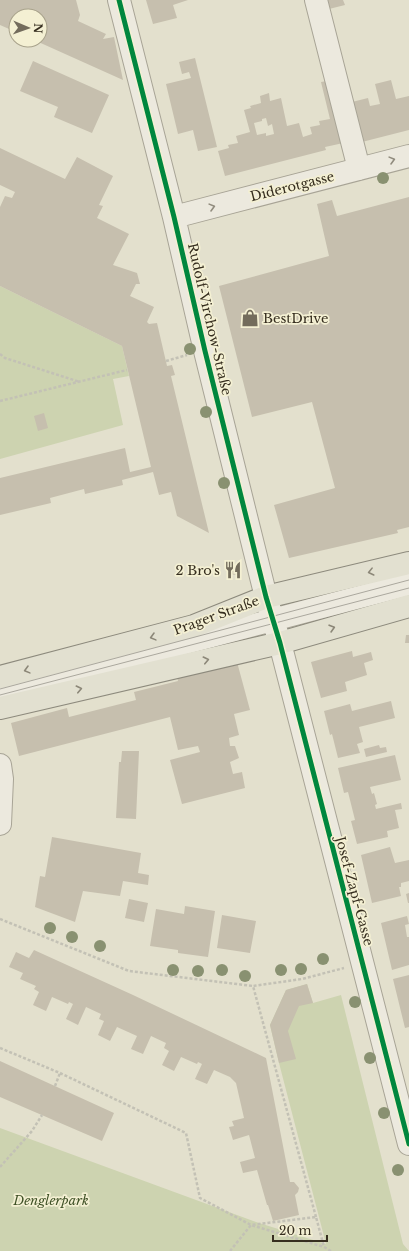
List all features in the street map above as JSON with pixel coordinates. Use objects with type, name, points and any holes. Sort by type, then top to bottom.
[{"type":"main road","name":"Prager Straße","points":[[0,677],[194,626],[266,597],[409,562]]},
{"type":"main road","points":[[0,708],[280,643],[409,606]]},
{"type":"street","name":"Rudolf-Virchow-Straße","points":[[119,0],[174,217],[205,351],[266,597],[280,643]]},
{"type":"street","points":[[316,0],[360,169]]},
{"type":"street","name":"Diderotgasse","points":[[174,217],[409,156]]},
{"type":"street","points":[[0,692],[409,584]]},
{"type":"street","name":"Josef-Zapf-Gasse","points":[[280,643],[409,1144]]},
{"type":"street","points":[[0,765],[2,779],[0,824]]},
{"type":"path","points":[[0,354],[5,358],[81,382]]},
{"type":"path","points":[[0,401],[127,370]]},
{"type":"path","points":[[0,919],[129,971],[253,986],[302,979],[362,963]]},
{"type":"path","points":[[253,986],[324,1247]]},
{"type":"path","points":[[0,1048],[60,1073],[186,1133],[200,1198],[252,1225],[324,1247],[331,1251]]},
{"type":"path","points":[[55,1086],[60,1073]]},
{"type":"path","points":[[0,1167],[32,1131],[42,1115]]},
{"type":"path","points":[[230,1251],[252,1225],[316,1217]]},
{"type":"green space","points":[[0,286],[122,346],[129,376],[113,379],[123,425],[0,459]]},
{"type":"green space","name":"Denglerpark","points":[[307,984],[313,1003],[341,995],[403,1244],[409,1251],[0,1251],[0,1128],[256,1222],[326,1244],[270,1025],[286,990]]},
{"type":"building","points":[[0,0],[76,0],[80,15],[78,21],[106,34],[103,39],[114,37],[123,80],[48,46],[48,8],[8,8],[8,28],[0,25]]},
{"type":"building","points":[[146,0],[188,0],[173,5],[177,18],[153,24]]},
{"type":"building","points":[[322,0],[343,0],[345,5],[325,10]]},
{"type":"building","points":[[195,58],[217,147],[198,151],[193,130],[178,134],[166,84],[191,78],[189,72],[182,74],[179,62]]},
{"type":"building","points":[[33,61],[109,95],[92,133],[54,117],[58,107],[20,91]]},
{"type":"building","points":[[333,80],[348,142],[325,147],[326,150],[225,176],[218,151],[229,148],[228,145],[238,143],[236,136],[250,132],[244,110],[251,108],[250,106],[261,103],[260,96],[269,93],[270,101],[281,98],[287,126],[299,123],[303,137],[312,134],[310,127],[320,125],[319,121],[330,119],[321,82]],"holes":[[[266,118],[268,126],[272,124],[274,134],[266,136],[266,133],[257,135],[254,123],[262,121],[262,119]]]},
{"type":"building","points":[[391,80],[396,99],[409,96],[409,130],[354,144],[344,104],[368,98],[370,106],[380,104],[375,84]]},
{"type":"building","points":[[0,148],[65,179],[77,157],[113,176],[99,205],[103,206],[97,218],[129,234],[113,265],[137,273],[140,284],[136,284],[130,296],[154,307],[147,322],[149,324],[157,323],[167,366],[172,365],[175,375],[171,376],[209,533],[177,516],[171,492],[159,495],[153,472],[122,480],[123,485],[85,494],[84,489],[50,498],[51,503],[0,515],[0,478],[125,448],[130,472],[151,467],[122,346],[0,286],[0,207],[5,196],[12,198],[15,192],[0,185]]},
{"type":"building","points":[[409,197],[409,527],[397,530],[398,533],[289,558],[274,505],[335,488],[312,402],[252,417],[219,286],[329,256],[317,204],[332,200],[337,216]]},
{"type":"building","points":[[44,413],[48,428],[38,431],[34,416]]},
{"type":"building","name":"2 Bro's","points":[[227,565],[239,566],[239,575],[227,574]]},
{"type":"building","points":[[406,635],[409,635],[409,643],[405,643]]},
{"type":"building","points":[[352,651],[353,657],[371,652],[373,660],[364,663],[367,675],[345,682],[347,691],[321,698],[311,662]]},
{"type":"building","points":[[237,662],[250,710],[234,714],[239,735],[229,738],[230,746],[235,746],[239,758],[230,762],[233,774],[242,772],[245,788],[182,804],[170,760],[200,752],[198,746],[178,750],[170,717],[19,756],[11,723],[67,708],[69,717],[136,700],[134,692],[178,681],[177,676]]},
{"type":"building","points":[[391,701],[395,718],[359,727],[363,742],[357,744],[360,753],[338,758],[324,711],[350,704],[352,711]]},
{"type":"building","points":[[379,745],[380,748],[386,747],[387,752],[366,757],[364,749]]},
{"type":"building","points":[[122,751],[139,751],[136,819],[116,818],[119,762],[121,762]]},
{"type":"building","points":[[395,755],[401,780],[370,787],[372,794],[374,793],[377,804],[375,805],[376,809],[401,803],[402,809],[395,810],[399,828],[387,831],[388,837],[357,844],[351,821],[355,820],[348,792],[344,793],[338,768]]},
{"type":"building","points":[[52,837],[141,853],[138,873],[149,875],[148,885],[123,881],[120,896],[83,891],[75,922],[35,907],[40,876],[45,877]]},
{"type":"building","points":[[390,847],[395,863],[409,860],[409,881],[401,883],[401,887],[399,887],[401,896],[372,903],[361,855]]},
{"type":"building","points":[[409,893],[409,903],[408,903],[406,894]]},
{"type":"building","points":[[129,899],[148,903],[144,922],[125,918]]},
{"type":"building","points":[[185,906],[215,911],[208,957],[178,953],[178,950],[150,946],[156,909],[184,914]]},
{"type":"building","points":[[222,915],[256,921],[250,953],[217,948]]},
{"type":"building","points":[[407,916],[409,924],[405,925],[407,937],[409,937],[409,965],[392,970],[381,923]]},
{"type":"building","points":[[34,950],[266,1058],[290,1182],[294,1182],[299,1188],[295,1195],[299,1215],[273,1221],[257,1170],[243,1173],[240,1162],[255,1158],[249,1135],[233,1140],[229,1127],[234,1126],[232,1121],[244,1118],[236,1083],[230,1077],[214,1070],[207,1084],[195,1079],[202,1064],[198,1062],[197,1064],[181,1057],[174,1071],[162,1065],[169,1051],[164,1048],[166,1043],[151,1036],[143,1054],[131,1049],[137,1036],[117,1027],[110,1041],[98,1035],[104,1021],[99,1019],[101,1014],[86,1007],[78,1025],[66,1019],[73,1004],[69,1002],[68,1004],[52,997],[46,1011],[33,1005],[39,992],[34,989],[36,986],[20,979],[23,973],[9,967],[16,952],[29,958]]},
{"type":"building","points":[[409,975],[409,1027],[405,1028],[393,979]]},
{"type":"building","points":[[307,984],[313,1003],[299,1006],[288,1031],[296,1059],[279,1063],[270,1025],[286,990]]},
{"type":"building","points":[[0,1061],[114,1113],[102,1141],[0,1097]]},
{"type":"tram line","points":[[0,689],[409,580]]},
{"type":"tram line","points":[[0,695],[409,588]]},
{"type":"cycle path","points":[[119,0],[174,217],[205,351],[266,597],[280,643],[409,1144]]},
{"type":"place","name":"BestDrive","points":[[250,318]]},
{"type":"place","name":"2 Bro's","points":[[233,570]]}]
